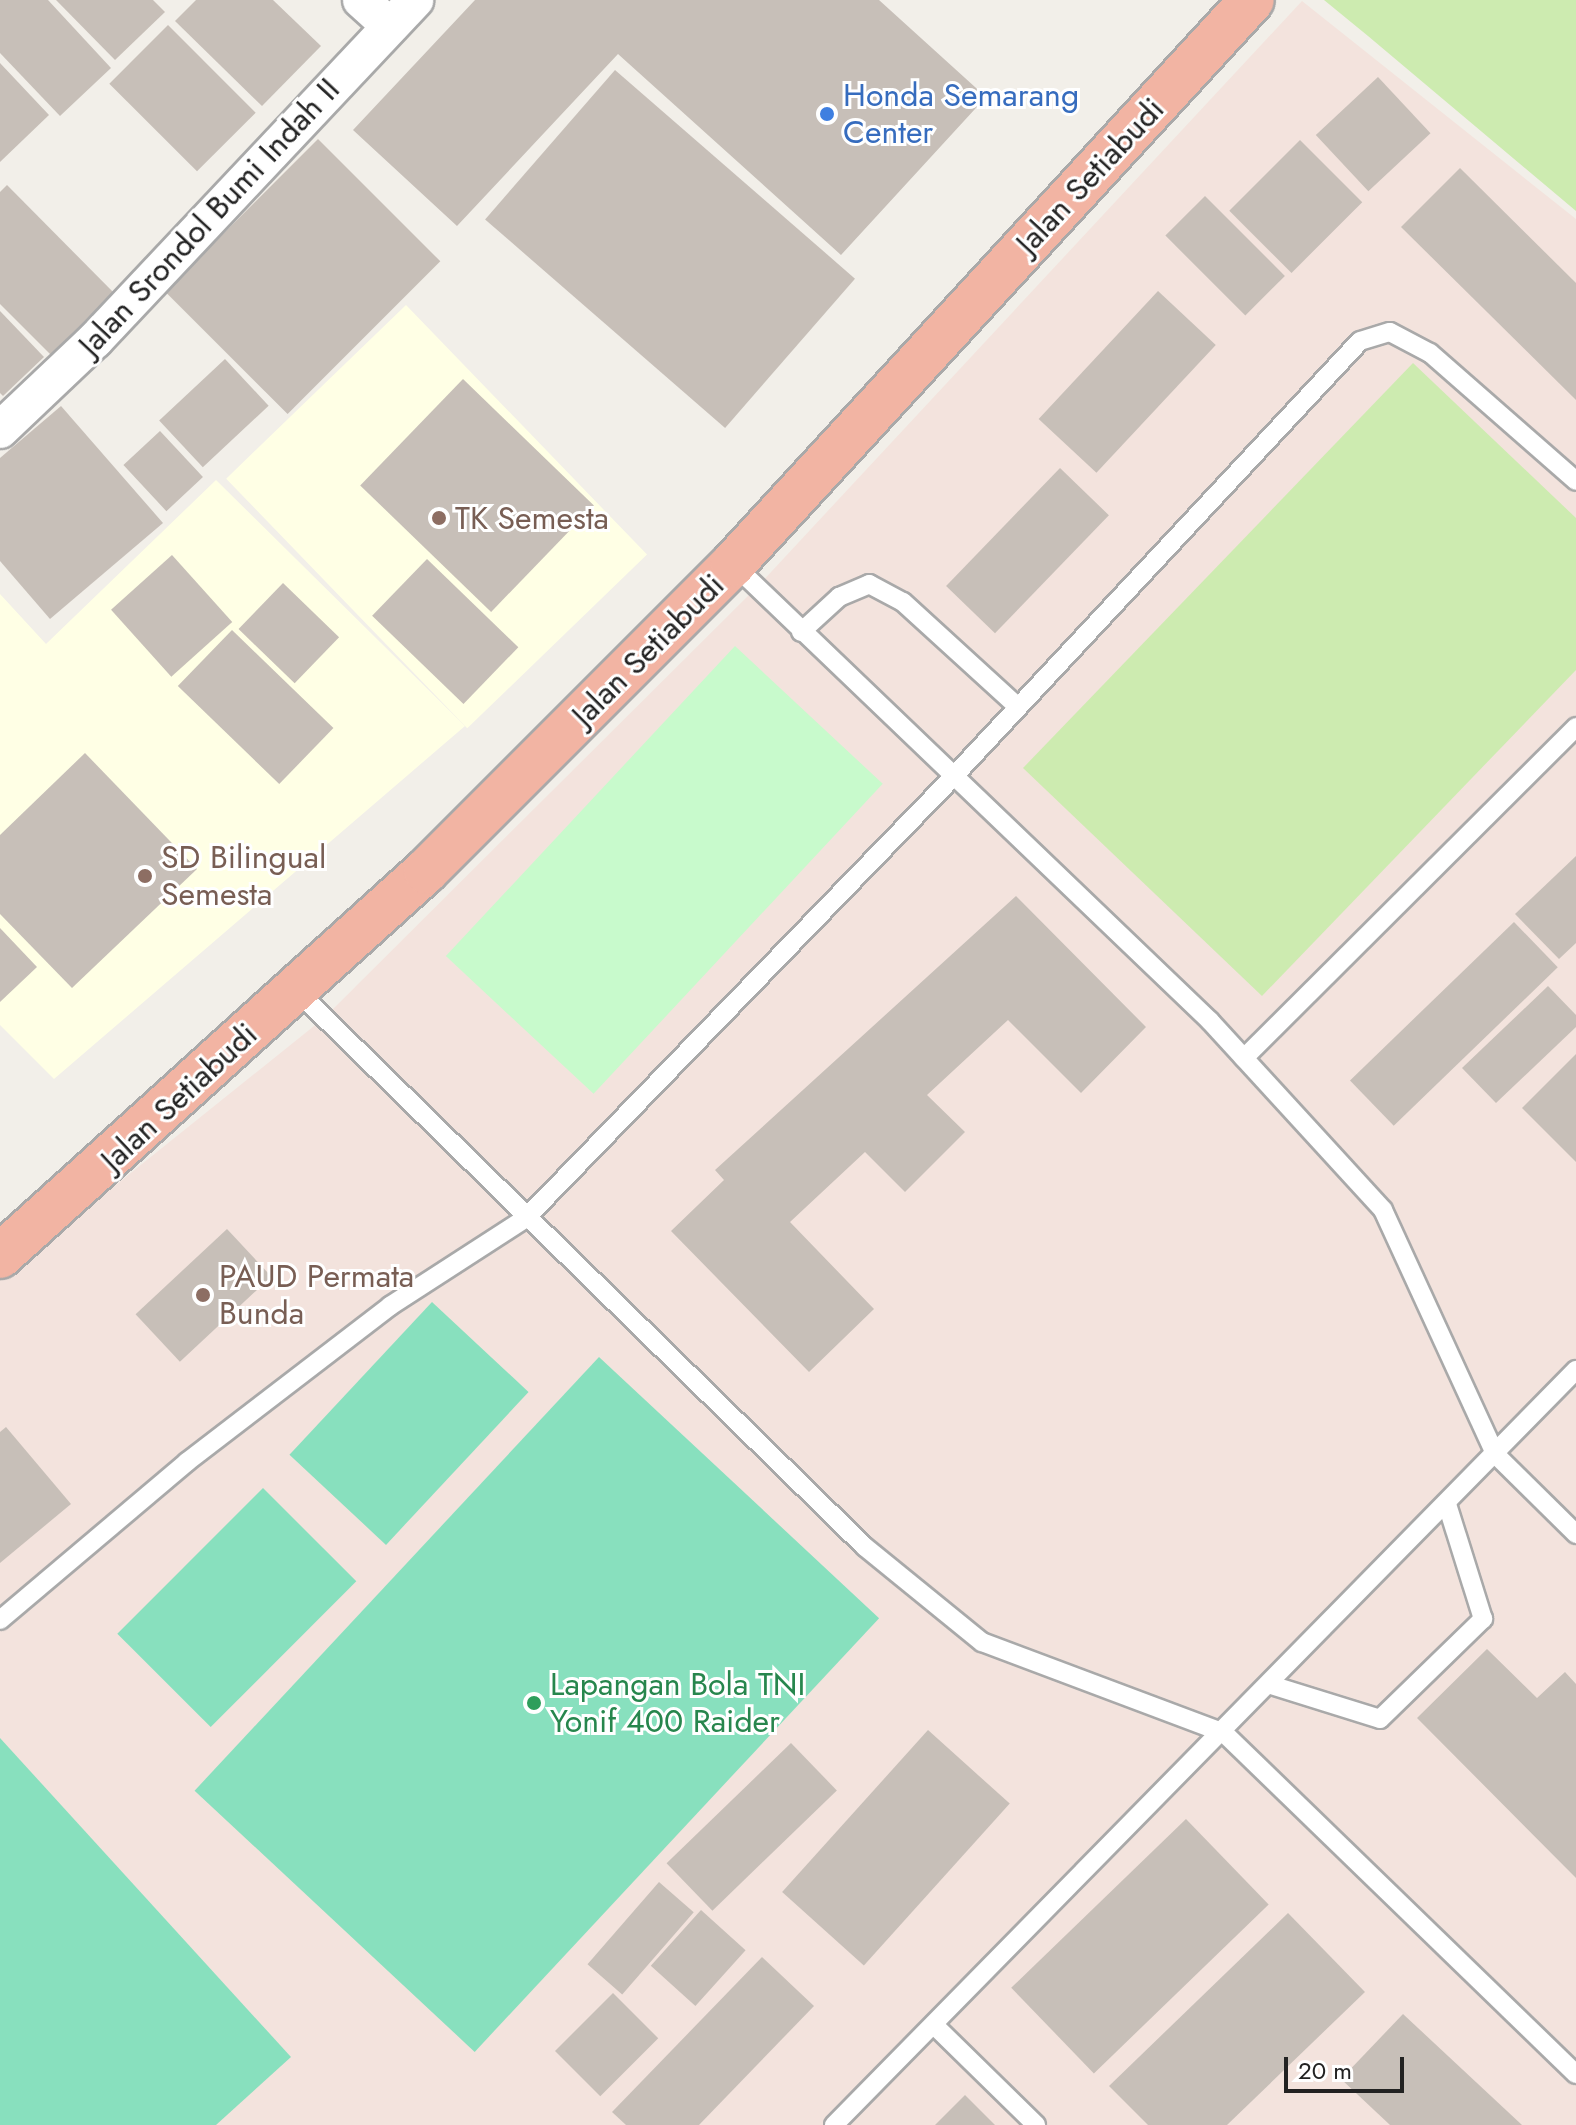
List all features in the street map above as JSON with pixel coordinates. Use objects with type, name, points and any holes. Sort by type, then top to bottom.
[{"type":"highway","name":"Jalan Setiabudi","points":[[0,1256],[426,871],[733,564],[1252,0]]},
{"type":"street","points":[[361,0],[390,26]]},
{"type":"street","name":"Jalan Srondol Bumi Indah II","points":[[0,430],[95,340],[415,0]]},
{"type":"lane","points":[[0,1620],[187,1462],[390,1306],[526,1218],[953,777],[1360,341],[1390,332],[1430,353],[1576,481]]},
{"type":"lane","points":[[733,564],[1244,1058],[1383,1210],[1495,1454],[1576,1534]]},
{"type":"lane","points":[[801,632],[839,597],[869,584],[903,602],[1018,707]]},
{"type":"lane","points":[[1244,1058],[1576,727]]},
{"type":"lane","points":[[295,989],[865,1547],[982,1642],[1224,1733],[1576,2074]]},
{"type":"lane","points":[[834,2125],[1224,1733],[1576,1370]]},
{"type":"lane","points":[[1271,1685],[1380,1719],[1483,1619],[1447,1504]]},
{"type":"lane","points":[[934,2025],[1036,2125]]},
{"type":"shaded area","points":[[1302,1],[1576,219],[1576,2125],[0,2125],[0,1278],[324,1018],[758,586]]},
{"type":"shaded area","name":"TK Semesta","points":[[406,305],[647,555],[467,728],[226,479]]},
{"type":"shaded area","name":"SD Bilingual Semesta","points":[[216,480],[465,726],[54,1079],[0,1025],[0,594],[46,644]]},
{"type":"green space","points":[[1324,0],[1576,0],[1576,211],[1368,36]]},
{"type":"green space","points":[[1413,363],[1576,518],[1576,670],[1262,996],[1023,768]]},
{"type":"green space","points":[[735,646],[883,784],[594,1094],[446,956]]},
{"type":"green space","points":[[432,1302],[529,1392],[386,1545],[289,1455]]},
{"type":"green space","name":"Lapangan Bola TNI Yonif 400 Raider","points":[[599,1357],[879,1618],[475,2052],[195,1791]]},
{"type":"green space","points":[[263,1488],[356,1581],[211,1727],[117,1634]]},
{"type":"green space","points":[[0,1738],[291,2057],[216,2125],[0,2125]]},
{"type":"building","points":[[0,0],[48,0],[111,68],[60,116],[0,53]]},
{"type":"building","points":[[56,0],[153,0],[165,12],[115,60]]},
{"type":"building","points":[[196,0],[273,0],[321,46],[262,106],[175,21]]},
{"type":"building","name":"Honda Semarang Center","points":[[475,0],[879,0],[986,97],[841,255],[618,54],[457,226],[353,130]]},
{"type":"building","points":[[168,25],[256,113],[197,171],[109,84]]},
{"type":"building","points":[[0,63],[49,115],[0,162]]},
{"type":"building","points":[[615,70],[855,279],[725,428],[485,219]]},
{"type":"building","points":[[1378,77],[1431,133],[1368,191],[1316,135]]},
{"type":"building","points":[[318,139],[440,261],[288,414],[165,292]]},
{"type":"building","points":[[1300,140],[1362,202],[1292,273],[1229,211]]},
{"type":"building","points":[[1460,168],[1576,283],[1576,400],[1401,227]]},
{"type":"building","points":[[7,185],[118,297],[55,359],[0,304],[0,192]]},
{"type":"building","points":[[1205,196],[1285,276],[1245,316],[1165,236]]},
{"type":"building","points":[[1158,291],[1216,345],[1096,473],[1039,419]]},
{"type":"building","points":[[0,311],[44,357],[3,396],[0,393]]},
{"type":"building","points":[[225,359],[269,406],[203,467],[159,420]]},
{"type":"building","points":[[463,379],[594,505],[491,612],[360,485]]},
{"type":"building","points":[[61,406],[163,523],[50,619],[0,561],[0,458]]},
{"type":"building","points":[[160,431],[203,477],[166,511],[123,465]]},
{"type":"building","points":[[1060,468],[1109,515],[995,633],[946,586]]},
{"type":"building","points":[[172,555],[232,622],[171,677],[111,610]]},
{"type":"building","points":[[427,559],[518,647],[463,704],[372,616]]},
{"type":"building","points":[[283,583],[339,637],[295,683],[239,629]]},
{"type":"building","points":[[232,630],[333,728],[279,784],[178,686]]},
{"type":"building","points":[[85,753],[197,869],[72,988],[0,914],[0,835]]},
{"type":"building","points":[[1576,856],[1576,943],[1559,959],[1515,914]]},
{"type":"building","points":[[1016,896],[1146,1027],[1081,1093],[1008,1020],[927,1095],[965,1132],[905,1192],[865,1152],[790,1222],[874,1309],[809,1372],[671,1231],[724,1180],[715,1170]]},
{"type":"building","points":[[1514,922],[1558,967],[1394,1126],[1350,1080]]},
{"type":"building","points":[[0,928],[37,967],[0,1002]]},
{"type":"building","points":[[1548,986],[1576,1015],[1576,1027],[1496,1103],[1462,1068]]},
{"type":"building","points":[[1576,1054],[1576,1162],[1522,1108]]},
{"type":"building","name":"PAUD Permata Bunda","points":[[227,1229],[271,1277],[180,1362],[136,1314]]},
{"type":"building","points":[[6,1427],[71,1504],[0,1563],[0,1432]]},
{"type":"building","points":[[1487,1649],[1537,1698],[1565,1672],[1576,1684],[1576,1878],[1417,1718]]},
{"type":"building","points":[[928,1730],[1010,1804],[864,1966],[782,1892]]},
{"type":"building","points":[[791,1743],[837,1790],[712,1911],[667,1863]]},
{"type":"building","points":[[1186,1819],[1269,1905],[1094,2073],[1011,1988]]},
{"type":"building","points":[[659,1882],[694,1912],[622,1994],[587,1964]]},
{"type":"building","points":[[701,1910],[746,1950],[695,2006],[651,1966]]},
{"type":"building","points":[[1288,1913],[1365,1992],[1227,2125],[1148,2125],[1109,2086]]},
{"type":"building","points":[[762,1957],[814,2006],[699,2125],[626,2125],[612,2112]]},
{"type":"building","points":[[613,1993],[658,2038],[600,2096],[555,2051]]},
{"type":"building","points":[[1403,2014],[1522,2125],[1390,2125],[1341,2079]]},
{"type":"building","points":[[965,2095],[995,2125],[935,2125]]},
{"type":"place","name":"Honda Semarang Center","points":[[827,114]]},
{"type":"place","name":"TK Semesta","points":[[439,518]]},
{"type":"place","name":"SD Bilingual Semesta","points":[[145,876]]},
{"type":"place","name":"PAUD Permata Bunda","points":[[203,1295]]},
{"type":"place","name":"Lapangan Bola TNI Yonif 400 Raider","points":[[534,1703]]}]
